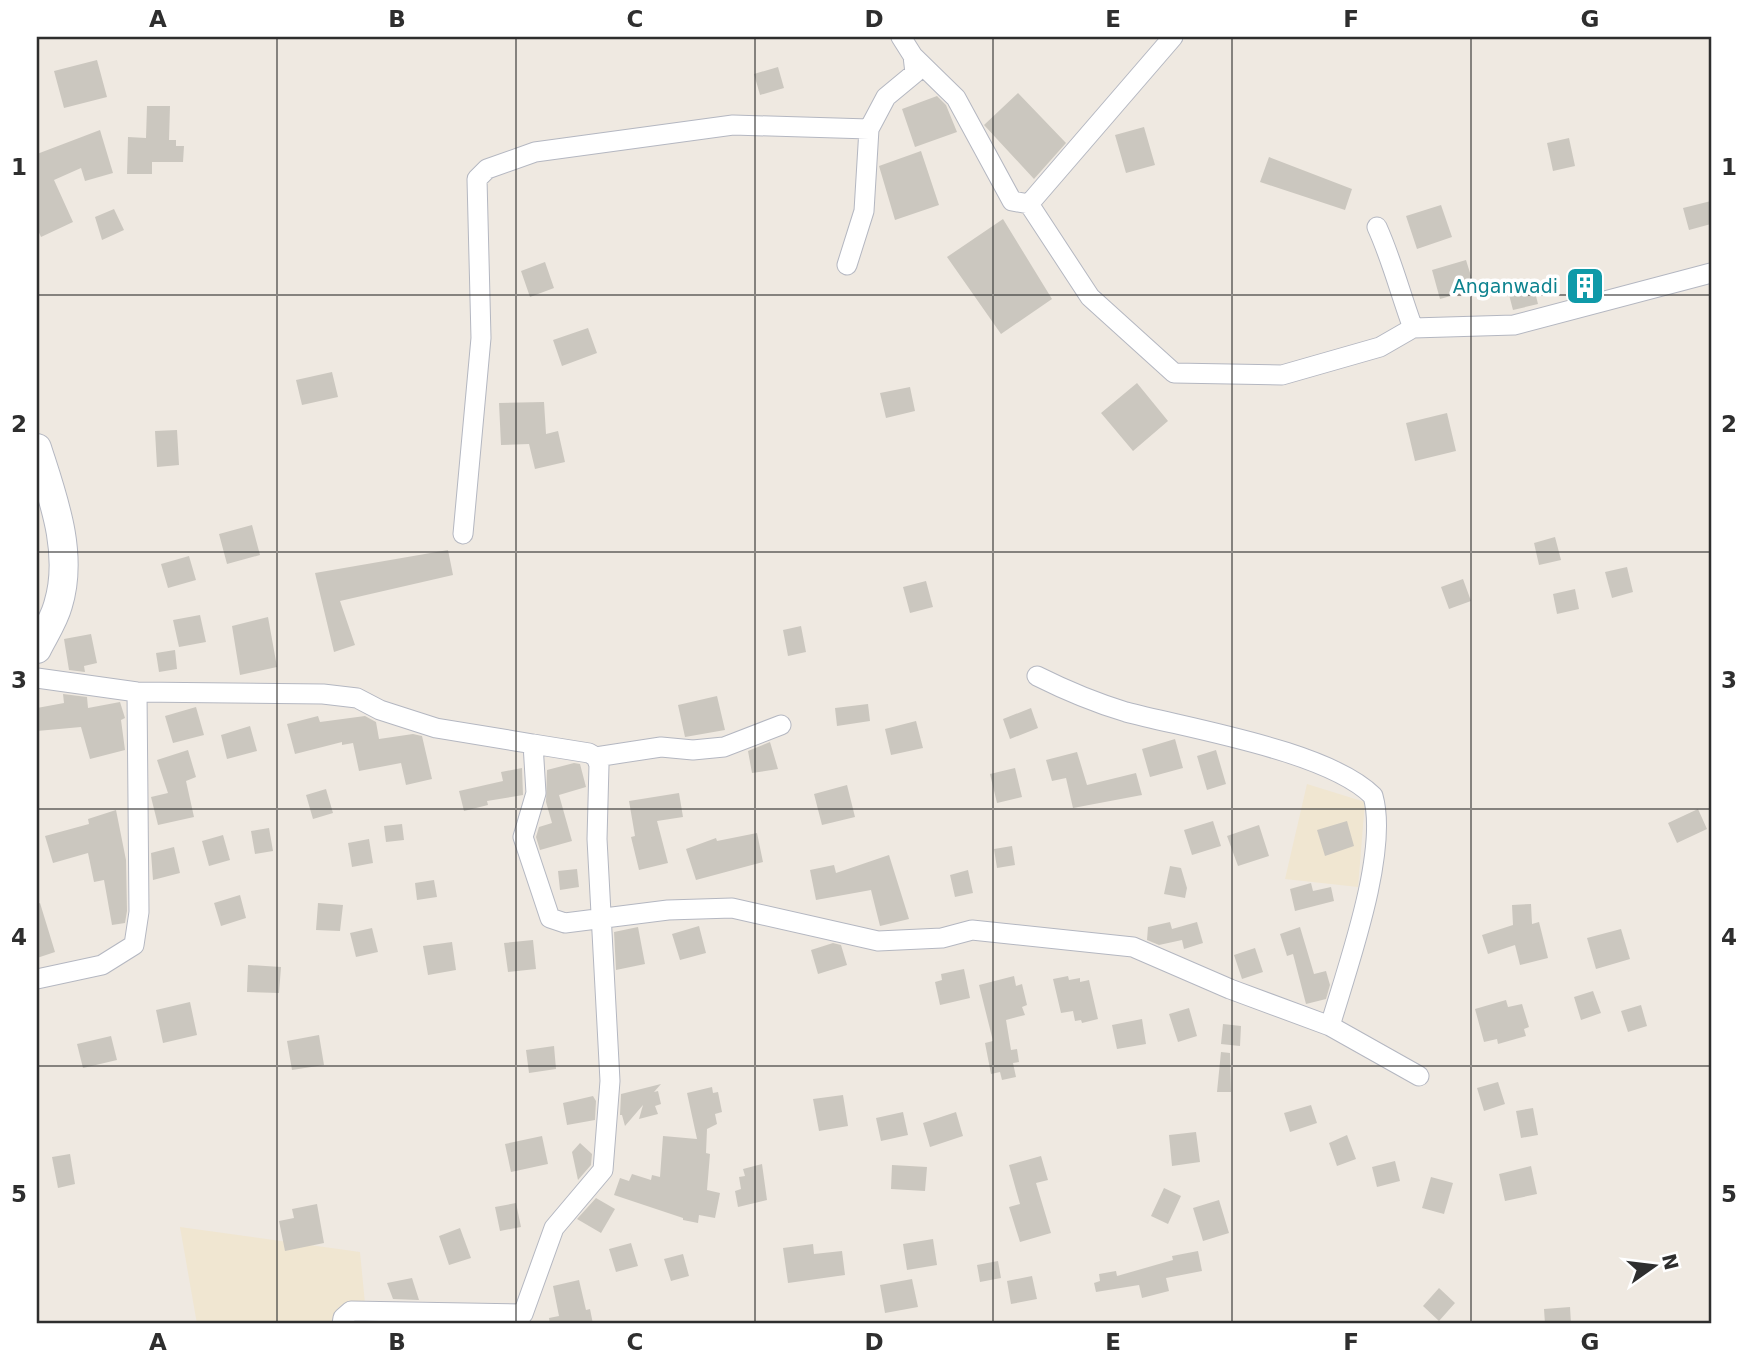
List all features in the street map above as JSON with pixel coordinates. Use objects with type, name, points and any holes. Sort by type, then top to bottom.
[{"type":"main road","points":[[37,448],[64,545],[65,575],[58,608],[37,649]]},
{"type":"street","points":[[901,37],[913,56],[956,98],[1012,201],[1029,204],[1090,297],[1174,373],[1282,375],[1380,347],[1413,328],[1514,325],[1711,273]]},
{"type":"street","points":[[1029,204],[1173,37]]},
{"type":"street","points":[[847,265],[864,211],[869,129],[886,97],[915,74],[913,56]]},
{"type":"street","points":[[463,534],[481,338],[477,180],[487,169],[535,152],[733,125],[869,129]]},
{"type":"street","points":[[1377,226],[1395,267],[1395,279],[1413,328]]},
{"type":"street","points":[[1037,676],[1124,711],[1266,747],[1349,777],[1373,796],[1378,829],[1366,896],[1330,1026]]},
{"type":"street","points":[[37,678],[103,685],[137,692],[323,694],[357,698],[380,710],[436,728],[505,741],[570,748],[596,757],[661,747],[693,750],[724,747],[781,725]]},
{"type":"street","points":[[37,979],[102,965],[134,945],[139,912],[137,692]]},
{"type":"street","points":[[533,744],[536,793],[523,837],[550,918],[572,923],[668,909],[732,908],[878,941],[942,938],[972,930],[1133,947],[1230,989],[1330,1026],[1419,1076]]},
{"type":"street","points":[[342,1324],[351,1311],[526,1319],[554,1228],[603,1170],[610,1081],[602,976],[597,839],[599,765],[596,757]]},
{"type":"shaded area","points":[[1307,784],[1365,802],[1358,887],[1285,879]]},
{"type":"shaded area","points":[[180,1227],[360,1252],[367,1324],[197,1324]]},
{"type":"building","points":[[97,60],[107,97],[64,108],[54,71]]},
{"type":"building","points":[[778,67],[784,88],[760,95],[754,74]]},
{"type":"building","points":[[1018,93],[1066,143],[1034,179],[984,125]]},
{"type":"building","points":[[937,96],[946,105],[957,132],[915,147],[902,109]]},
{"type":"building","points":[[147,106],[170,106],[169,140],[176,140],[176,146],[184,146],[183,162],[152,162],[152,174],[127,174],[128,137],[146,138]]},
{"type":"building","points":[[1144,127],[1155,165],[1126,173],[1115,135]]},
{"type":"building","points":[[100,130],[113,173],[85,181],[81,168],[54,180],[73,222],[41,237],[37,228],[37,154]]},
{"type":"building","points":[[1569,138],[1575,166],[1553,171],[1547,143]]},
{"type":"building","points":[[921,151],[939,205],[895,220],[879,166]]},
{"type":"building","points":[[1269,157],[1352,189],[1345,210],[1260,182]]},
{"type":"building","points":[[1711,201],[1711,224],[1689,230],[1683,208]]},
{"type":"building","points":[[1441,205],[1452,237],[1417,249],[1406,216]]},
{"type":"building","points":[[114,209],[124,230],[102,240],[95,217]]},
{"type":"building","points":[[1003,219],[1052,299],[1001,334],[947,257]]},
{"type":"building","points":[[1466,260],[1475,289],[1440,299],[1432,270]]},
{"type":"building","points":[[545,262],[554,288],[530,297],[521,271]]},
{"type":"building","name":"Anganwadi","points":[[1586,271],[1596,291],[1580,295],[1573,274]]},
{"type":"building","points":[[1532,280],[1538,304],[1513,310],[1507,287]]},
{"type":"building","points":[[588,328],[597,353],[562,366],[553,340]]},
{"type":"building","points":[[332,372],[338,397],[302,405],[296,380]]},
{"type":"building","points":[[1137,383],[1168,421],[1133,451],[1101,413]]},
{"type":"building","points":[[910,387],[915,411],[886,418],[880,393]]},
{"type":"building","points":[[544,402],[546,434],[558,431],[565,462],[535,469],[529,444],[501,445],[499,403]]},
{"type":"building","points":[[1447,413],[1456,451],[1415,461],[1406,423]]},
{"type":"building","points":[[177,430],[179,465],[157,467],[155,431]]},
{"type":"building","points":[[252,525],[260,555],[227,564],[219,534]]},
{"type":"building","points":[[1555,537],[1561,560],[1539,565],[1534,543]]},
{"type":"building","points":[[448,550],[453,575],[340,601],[355,645],[334,652],[315,573]]},
{"type":"building","points":[[189,556],[196,580],[168,588],[161,564]]},
{"type":"building","points":[[1627,567],[1633,592],[1612,598],[1605,572]]},
{"type":"building","points":[[1463,579],[1471,601],[1449,609],[1441,587]]},
{"type":"building","points":[[926,581],[933,607],[910,613],[903,587]]},
{"type":"building","points":[[1575,589],[1579,609],[1557,614],[1553,594]]},
{"type":"building","points":[[200,615],[206,642],[179,647],[173,620]]},
{"type":"building","points":[[268,617],[277,667],[240,675],[232,626]]},
{"type":"building","points":[[801,626],[806,652],[788,656],[783,630]]},
{"type":"building","points":[[91,634],[97,663],[84,666],[85,672],[69,670],[64,639]]},
{"type":"building","points":[[175,650],[177,669],[159,672],[156,653]]},
{"type":"building","points":[[63,694],[87,697],[88,708],[120,702],[125,718],[121,720],[125,750],[90,759],[81,727],[37,731],[37,708],[64,703]]},
{"type":"building","points":[[717,696],[725,730],[685,737],[678,705]]},
{"type":"building","points":[[868,704],[870,721],[837,726],[835,708]]},
{"type":"building","points":[[196,707],[204,735],[173,743],[165,716]]},
{"type":"building","points":[[1031,708],[1038,728],[1010,739],[1003,719]]},
{"type":"building","points":[[318,716],[320,722],[365,716],[376,722],[379,739],[413,734],[422,736],[432,779],[406,785],[401,763],[359,771],[353,743],[342,745],[342,742],[295,754],[287,724]]},
{"type":"building","points":[[916,721],[923,748],[891,755],[885,729]]},
{"type":"building","points":[[250,726],[257,751],[227,759],[221,735]]},
{"type":"building","points":[[1175,739],[1183,768],[1150,777],[1142,749]]},
{"type":"building","points":[[770,742],[778,769],[752,773],[748,751]]},
{"type":"building","points":[[188,750],[196,777],[186,781],[194,817],[158,825],[151,797],[168,793],[157,760]]},
{"type":"building","points":[[1216,750],[1226,784],[1207,790],[1197,756]]},
{"type":"building","points":[[1077,752],[1087,785],[1136,773],[1142,795],[1073,808],[1066,778],[1052,781],[1046,760]]},
{"type":"building","points":[[580,764],[586,787],[559,795],[572,841],[540,850],[536,837],[539,827],[552,823],[546,802],[547,770]]},
{"type":"building","points":[[522,768],[523,795],[487,801],[488,805],[464,811],[459,791],[503,781],[501,772]]},
{"type":"building","points":[[1015,768],[1022,797],[997,803],[990,774]]},
{"type":"building","points":[[847,785],[855,817],[822,825],[814,794]]},
{"type":"building","points":[[326,789],[333,813],[313,819],[306,795]]},
{"type":"building","points":[[679,793],[683,817],[657,821],[668,863],[639,870],[631,837],[635,836],[629,801]]},
{"type":"building","points":[[1698,809],[1707,829],[1677,843],[1668,823]]},
{"type":"building","points":[[116,810],[126,860],[127,911],[125,923],[112,925],[104,880],[94,882],[88,853],[53,863],[45,836],[89,824],[88,819]]},
{"type":"building","points":[[1213,821],[1221,846],[1192,855],[1184,830]]},
{"type":"building","points":[[1347,821],[1354,846],[1325,856],[1317,830]]},
{"type":"building","points":[[402,824],[404,840],[386,842],[384,826]]},
{"type":"building","points":[[1259,825],[1269,856],[1238,866],[1227,836]]},
{"type":"building","points":[[269,828],[273,851],[255,854],[251,831]]},
{"type":"building","points":[[757,833],[763,862],[696,880],[686,849],[716,838],[717,841]]},
{"type":"building","points":[[223,835],[230,860],[209,866],[202,841]]},
{"type":"building","points":[[369,839],[373,863],[352,867],[348,843]]},
{"type":"building","points":[[1012,846],[1015,865],[997,868],[994,849]]},
{"type":"building","points":[[174,847],[180,873],[153,880],[151,853]]},
{"type":"building","points":[[889,855],[909,919],[880,926],[871,890],[816,900],[810,870],[834,865],[836,873]]},
{"type":"building","points":[[1170,866],[1181,868],[1187,888],[1185,898],[1164,894]]},
{"type":"building","points":[[577,869],[579,887],[560,890],[558,871]]},
{"type":"building","points":[[968,870],[973,893],[955,897],[950,875]]},
{"type":"building","points":[[434,880],[437,897],[417,900],[415,883]]},
{"type":"building","points":[[1311,883],[1313,891],[1331,887],[1334,901],[1295,911],[1290,889]]},
{"type":"building","points":[[240,895],[246,918],[221,926],[214,903]]},
{"type":"building","points":[[40,903],[55,952],[37,958],[37,904]]},
{"type":"building","points":[[318,903],[343,905],[340,931],[316,930]]},
{"type":"building","points":[[1531,904],[1532,924],[1539,922],[1548,958],[1520,965],[1515,945],[1488,954],[1482,935],[1513,925],[1512,905]]},
{"type":"building","points":[[1170,922],[1172,929],[1197,922],[1203,943],[1184,949],[1182,940],[1159,945],[1147,940],[1148,927]]},
{"type":"building","points":[[699,926],[706,953],[680,960],[672,934]]},
{"type":"building","points":[[638,927],[645,964],[616,970],[614,932]]},
{"type":"building","points":[[1300,927],[1314,974],[1326,971],[1330,985],[1326,999],[1306,1004],[1293,954],[1287,956],[1280,934]]},
{"type":"building","points":[[372,928],[378,952],[356,957],[350,933]]},
{"type":"building","points":[[1621,929],[1630,959],[1596,969],[1587,938]]},
{"type":"building","points":[[533,940],[536,969],[508,972],[504,943]]},
{"type":"building","points":[[452,942],[456,970],[428,975],[423,946]]},
{"type":"building","points":[[833,943],[841,945],[847,965],[818,974],[811,950]]},
{"type":"building","points":[[1255,948],[1263,972],[1242,979],[1234,955]]},
{"type":"building","points":[[248,965],[281,967],[279,993],[247,992]]},
{"type":"building","points":[[964,969],[970,998],[940,1005],[935,982],[942,980],[941,974]]},
{"type":"building","points":[[1014,976],[1016,986],[1022,984],[1027,1005],[1022,1007],[1025,1015],[1006,1020],[1011,1050],[1017,1049],[1019,1062],[1013,1063],[1016,1077],[1002,1080],[1000,1072],[991,1074],[985,1043],[993,1041],[979,985]]},
{"type":"building","points":[[1068,976],[1069,980],[1089,980],[1098,1019],[1082,1023],[1081,1020],[1075,1021],[1073,1011],[1061,1013],[1053,979]]},
{"type":"building","points":[[1593,991],[1601,1013],[1581,1020],[1574,997]]},
{"type":"building","points":[[1506,1000],[1508,1007],[1522,1004],[1529,1027],[1524,1029],[1526,1036],[1498,1044],[1497,1039],[1484,1042],[1475,1009]]},
{"type":"building","points":[[190,1002],[197,1035],[163,1043],[156,1010]]},
{"type":"building","points":[[1641,1005],[1647,1026],[1628,1032],[1621,1011]]},
{"type":"building","points":[[1189,1008],[1197,1036],[1178,1042],[1169,1014]]},
{"type":"building","points":[[1142,1019],[1146,1044],[1117,1049],[1112,1025]]},
{"type":"building","points":[[1223,1024],[1241,1026],[1240,1046],[1221,1044]]},
{"type":"building","points":[[319,1035],[324,1065],[292,1070],[287,1041]]},
{"type":"building","points":[[111,1036],[117,1060],[83,1068],[77,1044]]},
{"type":"building","points":[[554,1046],[556,1069],[529,1073],[526,1050]]},
{"type":"building","points":[[1221,1052],[1230,1053],[1231,1092],[1217,1092]]},
{"type":"building","points":[[1498,1082],[1505,1104],[1484,1111],[1477,1088]]},
{"type":"building","points":[[661,1084],[654,1092],[658,1091],[661,1104],[655,1106],[658,1114],[639,1119],[643,1105],[625,1126],[620,1115],[621,1094]]},
{"type":"building","points":[[712,1087],[713,1093],[718,1092],[722,1112],[715,1114],[717,1124],[707,1129],[706,1153],[710,1154],[707,1190],[720,1193],[715,1218],[699,1215],[698,1223],[683,1220],[614,1195],[620,1178],[629,1181],[632,1174],[651,1180],[652,1175],[660,1177],[663,1136],[697,1139],[687,1093]]},
{"type":"building","points":[[843,1095],[848,1126],[819,1131],[813,1099]]},
{"type":"building","points":[[593,1096],[596,1101],[595,1120],[567,1125],[563,1103]]},
{"type":"building","points":[[1311,1105],[1317,1123],[1290,1132],[1284,1113]]},
{"type":"building","points":[[1533,1108],[1538,1135],[1521,1138],[1516,1111]]},
{"type":"building","points":[[903,1112],[908,1135],[881,1141],[876,1118]]},
{"type":"building","points":[[956,1112],[963,1136],[930,1147],[923,1123]]},
{"type":"building","points":[[1196,1132],[1200,1162],[1172,1166],[1169,1135]]},
{"type":"building","points":[[1347,1135],[1356,1159],[1337,1166],[1329,1143]]},
{"type":"building","points":[[542,1136],[548,1164],[511,1172],[505,1144]]},
{"type":"building","points":[[580,1143],[592,1154],[591,1165],[578,1180],[572,1152]]},
{"type":"building","points":[[70,1154],[75,1184],[58,1188],[52,1157]]},
{"type":"building","points":[[1041,1156],[1048,1180],[1036,1183],[1051,1233],[1020,1242],[1009,1207],[1020,1204],[1009,1165]]},
{"type":"building","points":[[1395,1161],[1400,1181],[1377,1187],[1372,1167]]},
{"type":"building","points":[[762,1164],[767,1200],[738,1207],[735,1191],[741,1189],[739,1177],[745,1176],[743,1169]]},
{"type":"building","points":[[892,1165],[927,1167],[925,1191],[891,1189]]},
{"type":"building","points":[[1531,1166],[1537,1194],[1505,1201],[1499,1174]]},
{"type":"building","points":[[1431,1177],[1453,1183],[1444,1214],[1422,1208]]},
{"type":"building","points":[[1164,1188],[1181,1196],[1168,1224],[1151,1216]]},
{"type":"building","points":[[596,1198],[615,1209],[601,1233],[577,1219]]},
{"type":"building","points":[[1219,1200],[1229,1233],[1203,1241],[1193,1208]]},
{"type":"building","points":[[516,1203],[521,1227],[500,1231],[495,1207]]},
{"type":"building","points":[[317,1204],[324,1243],[285,1251],[279,1221],[294,1218],[292,1209]]},
{"type":"building","points":[[460,1228],[471,1258],[449,1265],[439,1236]]},
{"type":"building","points":[[933,1239],[937,1265],[907,1270],[903,1244]]},
{"type":"building","points":[[631,1243],[638,1266],[616,1272],[609,1249]]},
{"type":"building","points":[[813,1244],[814,1254],[842,1251],[845,1275],[788,1283],[783,1248]]},
{"type":"building","points":[[1198,1251],[1202,1271],[1166,1278],[1169,1291],[1142,1298],[1139,1285],[1096,1292],[1094,1283],[1100,1281],[1099,1274],[1116,1271],[1117,1276],[1173,1260],[1172,1256]]},
{"type":"building","points":[[683,1254],[689,1276],[671,1281],[664,1259]]},
{"type":"building","points":[[998,1261],[1001,1278],[980,1282],[977,1265]]},
{"type":"building","points":[[1032,1276],[1037,1299],[1011,1304],[1007,1281]]},
{"type":"building","points":[[412,1278],[419,1300],[393,1299],[387,1283]]},
{"type":"building","points":[[912,1279],[918,1307],[885,1313],[880,1285]]},
{"type":"building","points":[[579,1280],[586,1310],[590,1309],[593,1324],[550,1324],[549,1318],[559,1316],[553,1286]]},
{"type":"building","points":[[1439,1288],[1455,1303],[1439,1321],[1423,1306]]},
{"type":"building","points":[[1570,1307],[1571,1324],[1545,1324],[1544,1309]]},
{"type":"place","name":"Anganwadi","points":[[1585,286]]}]
